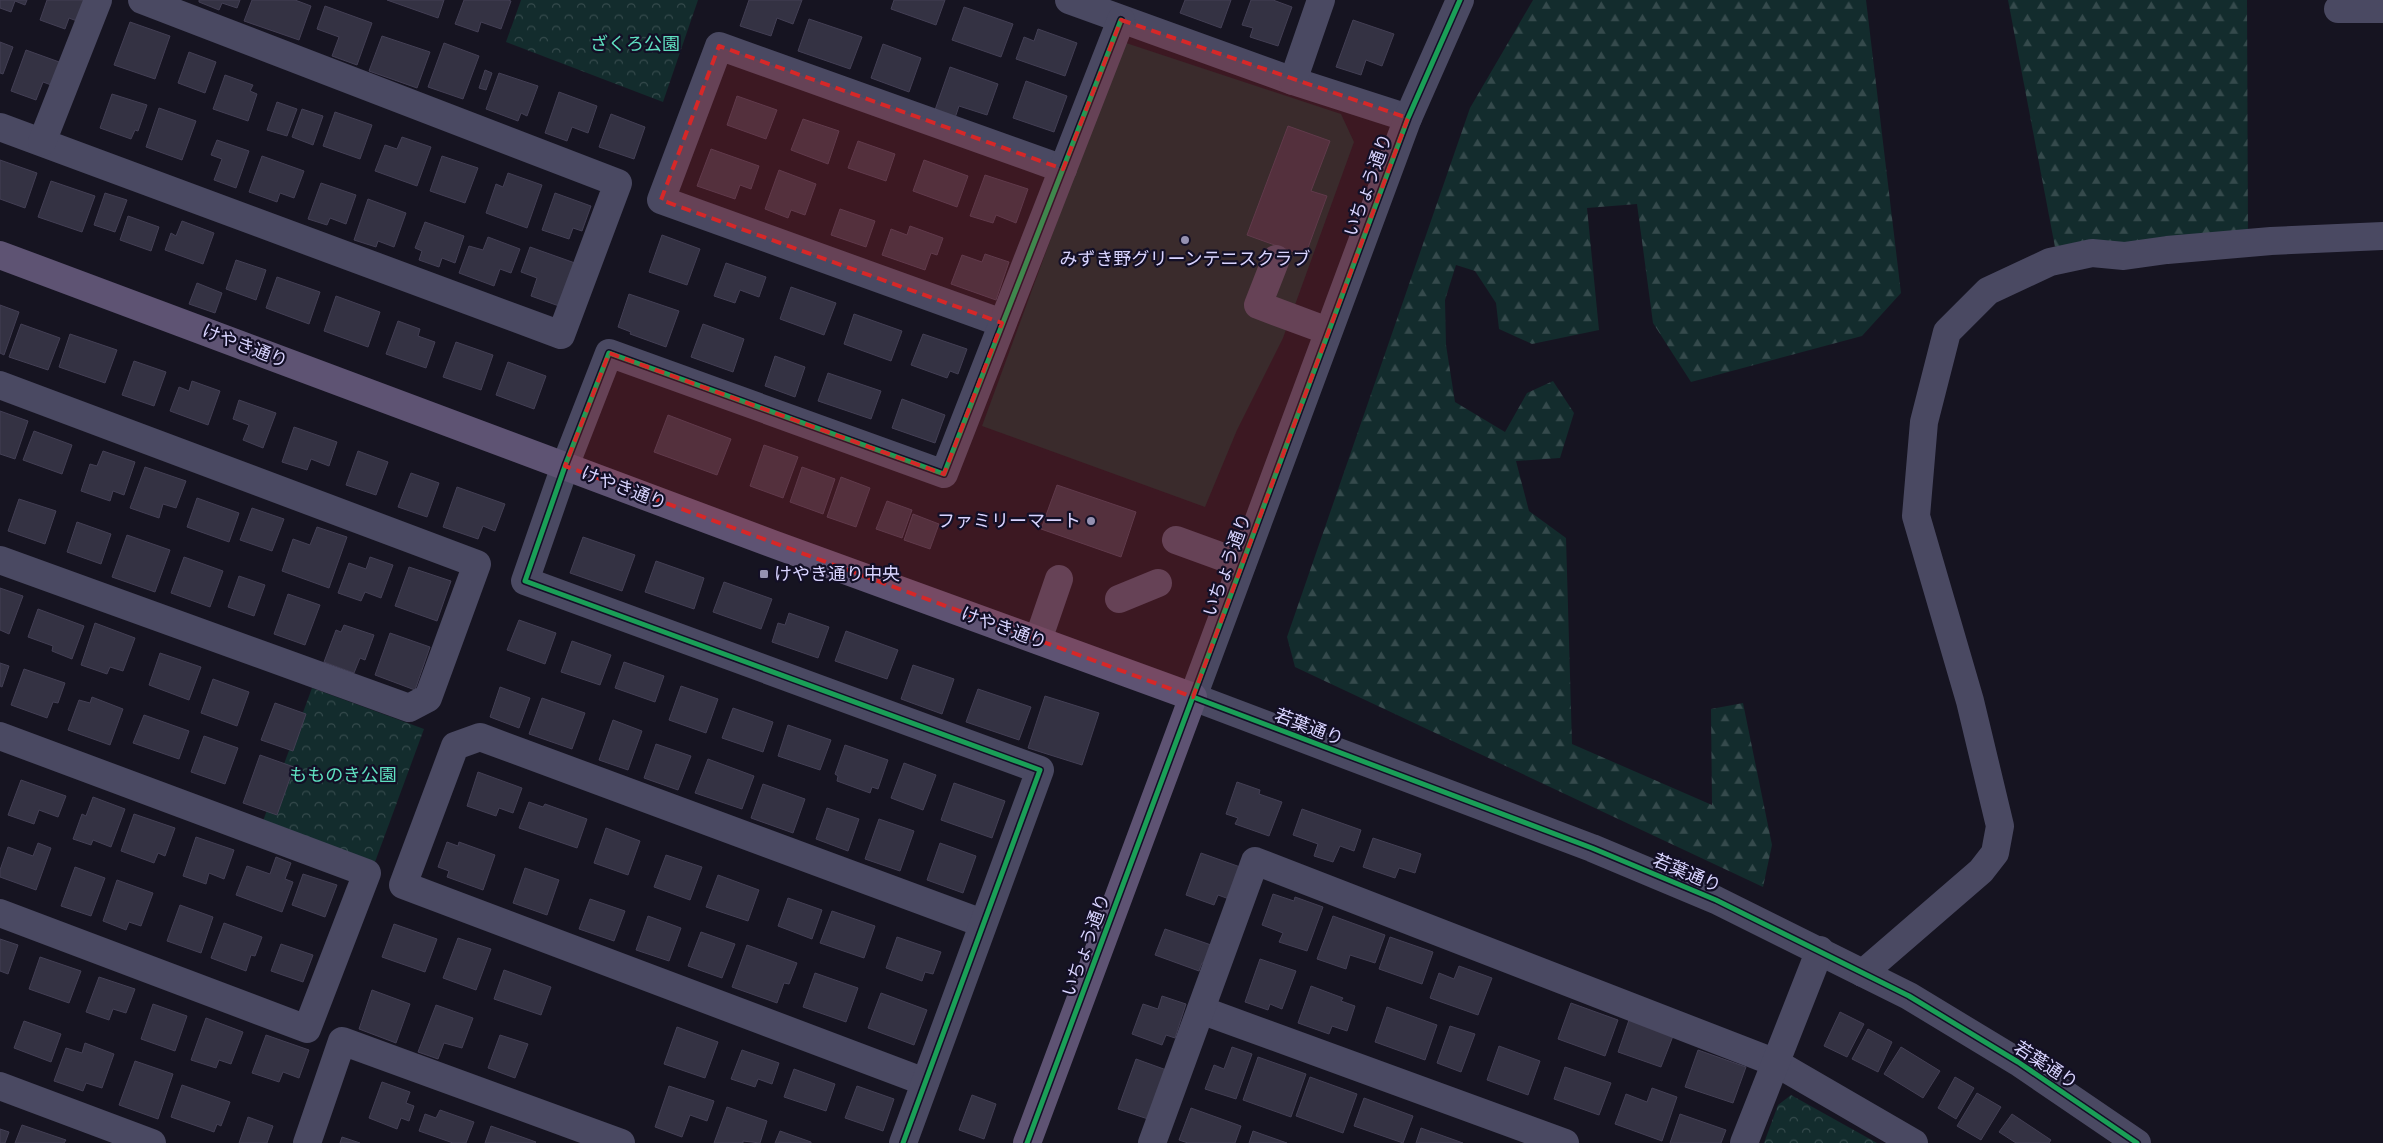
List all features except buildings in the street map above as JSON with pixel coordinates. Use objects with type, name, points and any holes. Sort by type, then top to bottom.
[{"type":"main road","name":"けやき通り","points":[[0,255],[565,466],[1193,697]]},
{"type":"main road","name":"いちょう通り","points":[[1028,1143],[1193,697]]},
{"type":"street","points":[[42,142],[98,0]]},
{"type":"street","points":[[0,127],[561,335],[618,183],[142,0]]},
{"type":"street","points":[[1069,0],[1293,80],[1408,118]]},
{"type":"street","points":[[1293,80],[1321,0]]},
{"type":"street","name":"いちょう通り","points":[[1193,697],[1408,118],[1460,0]]},
{"type":"street","points":[[2338,9],[2382,8],[2381,0]]},
{"type":"street","points":[[903,1143],[982,923],[1040,770],[525,581],[565,466],[609,353],[944,474],[1121,20]]},
{"type":"street","points":[[1002,324],[661,200],[718,46],[1063,169]]},
{"type":"street","points":[[1863,973],[1981,871],[1995,853],[2000,826],[1970,701],[1916,516],[1924,422],[1947,332],[1988,290],[2050,262],[2092,253],[2124,256],[2167,250],[2271,241],[2383,236]]},
{"type":"street","points":[[1276,260],[1258,306],[1328,332]]},
{"type":"street","points":[[0,385],[476,564],[428,698],[409,708],[0,560]]},
{"type":"street","points":[[1176,540],[1242,564]]},
{"type":"street","points":[[1038,640],[1059,579]]},
{"type":"street","points":[[1119,600],[1158,583]]},
{"type":"street","name":"若葉通り","points":[[1193,697],[1592,848],[1716,900],[1820,950],[1909,996],[2018,1062],[2137,1143]]},
{"type":"street","points":[[0,736],[367,873],[307,1028],[0,913]]},
{"type":"street","points":[[925,1082],[403,885],[455,746],[480,737],[982,923]]},
{"type":"street","points":[[1152,1143],[1255,861],[1776,1063],[1914,1143]]},
{"type":"street","points":[[1744,1143],[1820,950]]},
{"type":"street","points":[[1201,1010],[1565,1143]]},
{"type":"street","points":[[307,1143],[342,1042],[621,1143]]},
{"type":"street","points":[[0,1086],[152,1143]]},
{"type":"highlighted area","points":[[1121,20],[1408,118],[1193,697],[565,466],[609,353],[944,474],[1002,323],[661,200],[719,46],[1063,169]]},
{"type":"green space","name":"ざくろ公園","points":[[521,0],[698,0],[663,102],[506,42]]},
{"type":"green space","points":[[1533,0],[1866,0],[1901,293],[1862,336],[1691,382],[1653,323],[1637,204],[1587,208],[1599,330],[1532,344],[1499,329],[1496,303],[1475,271],[1456,265],[1445,300],[1446,345],[1455,402],[1505,432],[1527,393],[1553,381],[1574,413],[1560,458],[1516,461],[1529,511],[1566,538],[1572,744],[1712,805],[1711,709],[1743,703],[1772,845],[1763,887],[1295,667],[1287,637],[1470,108]]},
{"type":"green space","points":[[2008,0],[2247,0],[2248,253],[2055,247]]},
{"type":"green space","name":"みずき野グリーンテニスクラブ","points":[[1123,42],[1341,114],[1354,142],[1283,338],[1237,430],[1205,507],[982,426]]},
{"type":"green space","name":"もものき公園","points":[[312,688],[424,729],[375,862],[263,821]]},
{"type":"green space","points":[[1791,1095],[1877,1143],[1764,1143],[1778,1105]]},
{"type":"cycle path","points":[[1027,1143],[1408,118],[1460,0]]},
{"type":"cycle path","points":[[903,1143],[1040,770],[525,581],[565,466],[609,353],[944,474],[1121,20]]},
{"type":"cycle path","points":[[1193,697],[1592,848],[1716,900],[1909,996],[2018,1062],[2137,1143]]},
{"type":"place","name":"みずき野グリーンテニスクラブ","points":[[1185,240]]},
{"type":"place","name":"ファミリーマート","points":[[1091,521]]},
{"type":"place","name":"けやき通り中央","points":[[764,574]]}]
